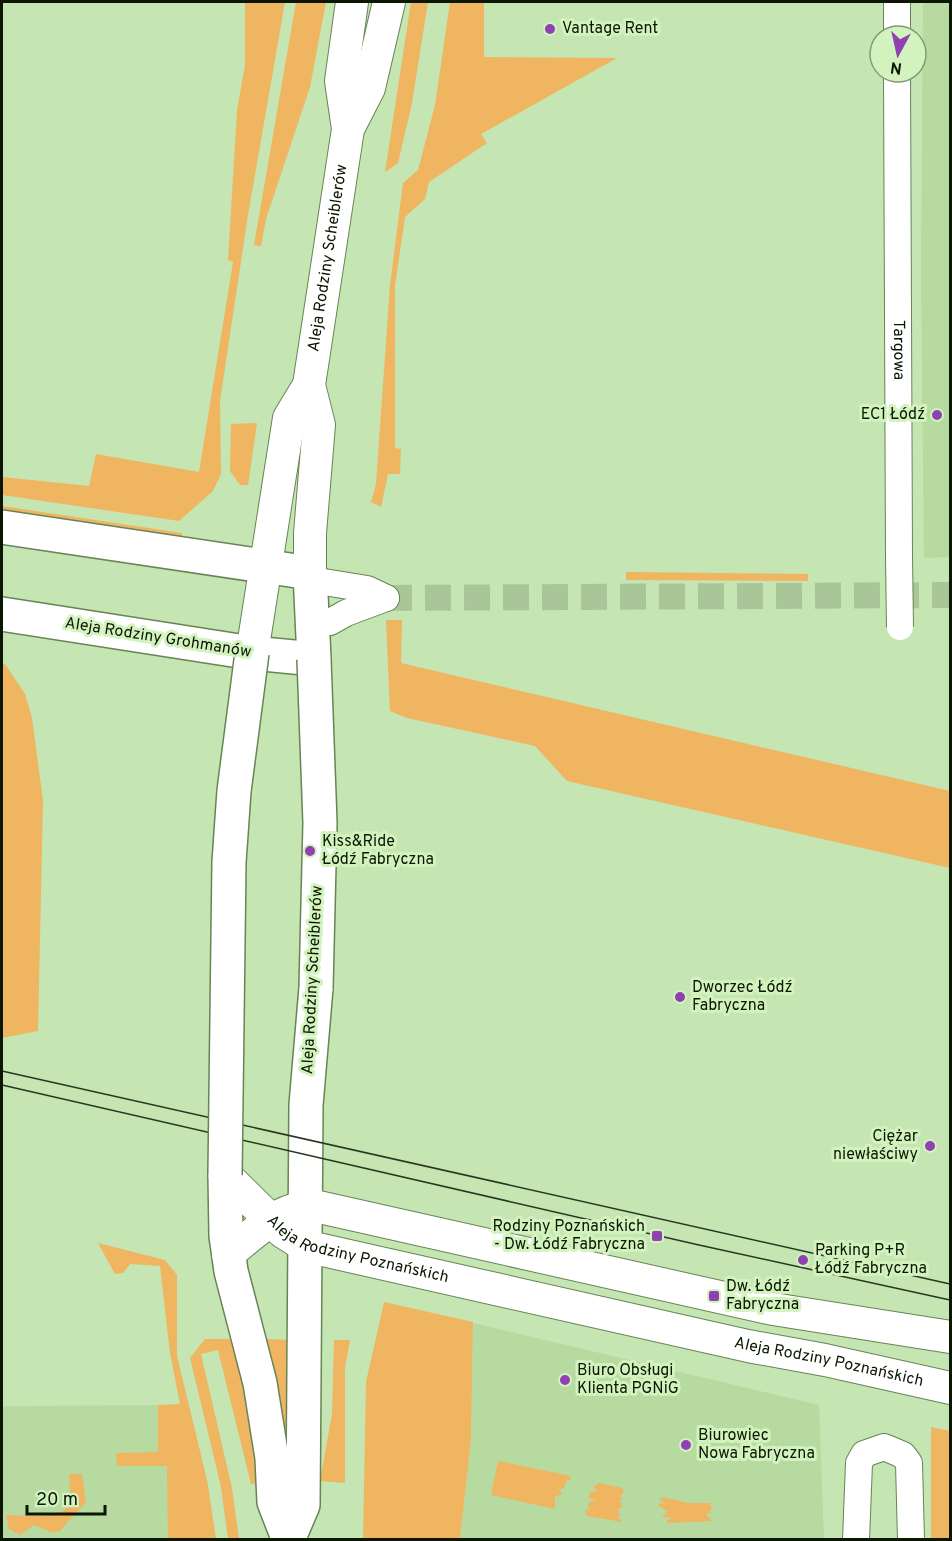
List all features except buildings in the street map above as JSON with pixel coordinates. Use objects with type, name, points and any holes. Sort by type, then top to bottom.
[{"type":"main road","points":[[2,527],[266,566],[317,578]]},
{"type":"main road","name":"Aleja Rodziny Scheiblerów","points":[[288,1539],[303,1505],[307,1082],[319,938],[320,784],[314,659],[317,578]]},
{"type":"main road","name":"Aleja Rodziny Grohmanów","points":[[2,614],[252,653],[314,659]]},
{"type":"main road","name":"Aleja Rodziny Scheiblerów","points":[[252,653],[234,791],[229,862],[225,1175],[228,1254],[267,1420],[274,1502],[288,1539]]},
{"type":"street","name":"Aleja Rodziny Scheiblerów","points":[[317,578],[310,533],[319,425],[309,386],[348,129],[341,81],[352,2]]},
{"type":"street","name":"Aleja Rodziny Scheiblerów","points":[[348,129],[369,88],[389,2]]},
{"type":"street","points":[[897,2],[897,24]]},
{"type":"street","name":"Targowa","points":[[897,84],[900,627]]},
{"type":"street","name":"Aleja Rodziny Scheiblerów","points":[[252,653],[289,418],[309,386]]},
{"type":"street","points":[[317,578],[367,589],[386,598],[346,613],[330,622]]},
{"type":"street","points":[[225,1175],[271,1222],[228,1254]]},
{"type":"street","name":"Aleja Rodziny Poznańskich","points":[[951,1337],[773,1309],[305,1205],[286,1211],[271,1222],[305,1258],[366,1260],[748,1346],[825,1360],[951,1388]]},
{"type":"street","points":[[856,1539],[859,1463],[864,1454],[884,1447],[903,1455],[909,1463],[911,1539]]},
{"type":"shaded area","points":[[245,2],[285,2],[248,215],[220,401],[221,474],[213,491],[179,521],[2,495],[2,477],[89,486],[96,454],[199,472],[233,262],[228,260],[237,110],[245,65]]},
{"type":"shaded area","points":[[296,2],[326,2],[310,87],[266,219],[261,246],[254,245]]},
{"type":"shaded area","points":[[411,2],[428,2],[412,103],[398,163],[385,172]]},
{"type":"shaded area","points":[[450,2],[484,2],[484,57],[617,58],[481,134],[487,143],[429,182],[425,199],[405,217],[395,286],[395,448],[401,449],[400,474],[388,474],[381,507],[371,502],[376,484],[390,285],[403,183],[418,170],[435,105]]},
{"type":"shaded area","points":[[923,2],[950,2],[950,557],[924,558],[921,274],[922,84],[928,84],[928,24],[923,24]]},
{"type":"shaded area","points":[[257,423],[248,485],[240,485],[230,471],[231,424]]},
{"type":"shaded area","points":[[2,506],[182,533],[182,538],[2,511]]},
{"type":"shaded area","points":[[626,572],[808,574],[808,581],[626,580]]},
{"type":"shaded area","points":[[386,620],[402,620],[401,663],[950,791],[950,868],[567,781],[535,746],[407,718],[390,711]]},
{"type":"shaded area","points":[[2,663],[5,664],[25,694],[32,718],[43,801],[38,1031],[2,1038]]},
{"type":"shaded area","points":[[98,1243],[165,1260],[177,1275],[177,1356],[207,1480],[216,1539],[168,1539],[167,1466],[117,1466],[116,1453],[158,1452],[158,1405],[180,1404],[170,1353],[160,1266],[130,1264],[123,1273],[115,1274]]},
{"type":"shaded area","points":[[384,1302],[473,1322],[471,1441],[460,1539],[363,1539],[366,1382]]},
{"type":"shaded area","points":[[473,1323],[819,1405],[824,1539],[460,1540],[471,1441]]},
{"type":"shaded area","points":[[205,1339],[233,1339],[247,1399],[259,1483],[251,1484],[218,1350],[201,1354],[232,1488],[239,1539],[228,1539],[221,1487],[190,1358]]},
{"type":"shaded area","points":[[264,1339],[290,1340],[288,1428],[283,1427]]},
{"type":"shaded area","points":[[334,1340],[350,1340],[345,1368],[345,1483],[320,1481],[332,1414]]},
{"type":"shaded area","points":[[188,1405],[207,1480],[216,1539],[2,1539],[2,1406]]},
{"type":"shaded area","points":[[931,1427],[950,1431],[950,1539],[931,1539]]},
{"type":"shaded area","points":[[498,1461],[571,1476],[564,1488],[558,1489],[562,1492],[561,1495],[555,1496],[555,1509],[491,1495]]},
{"type":"shaded area","points":[[69,1474],[82,1474],[86,1502],[59,1532],[51,1532],[34,1525],[20,1535],[9,1529],[6,1515],[42,1516],[66,1509],[70,1496]]},
{"type":"shaded area","points":[[599,1483],[622,1488],[624,1492],[619,1497],[623,1497],[620,1502],[623,1508],[619,1508],[618,1513],[622,1513],[618,1516],[622,1522],[587,1516],[585,1510],[589,1511],[588,1503],[596,1500],[588,1498],[591,1491],[596,1492],[594,1486]]},
{"type":"shaded area","points":[[661,1497],[689,1503],[710,1503],[712,1509],[709,1511],[712,1513],[707,1513],[707,1516],[713,1521],[667,1523],[667,1520],[672,1518],[662,1517],[668,1511],[658,1506],[659,1503],[665,1504],[660,1500]]},
{"type":"tunnel","points":[[386,598],[950,595]]},
{"type":"tram line","points":[[2,1071],[950,1284]]},
{"type":"tram line","points":[[2,1085],[699,1245],[950,1300]]},
{"type":"place","name":"Vantage Rent","points":[[550,29]]},
{"type":"place","name":"EC1 Łódź","points":[[937,415]]},
{"type":"place","name":"Kiss&Ride Łódź Fabryczna","points":[[310,851]]},
{"type":"place","name":"Dworzec Łódź Fabryczna","points":[[680,997]]},
{"type":"place","name":"Ciężar niewłaściwy","points":[[930,1146]]},
{"type":"place","name":"Rodziny Poznańskich - Dw. Łódź Fabryczna","points":[[657,1236]]},
{"type":"place","name":"Parking P+R Łódź Fabryczna","points":[[803,1260]]},
{"type":"place","name":"Dw. Łódź Fabryczna","points":[[714,1296]]},
{"type":"place","name":"Biuro Obsługi Klienta PGNiG","points":[[565,1380]]},
{"type":"place","name":"Biurowiec Nowa Fabryczna","points":[[686,1445]]}]
